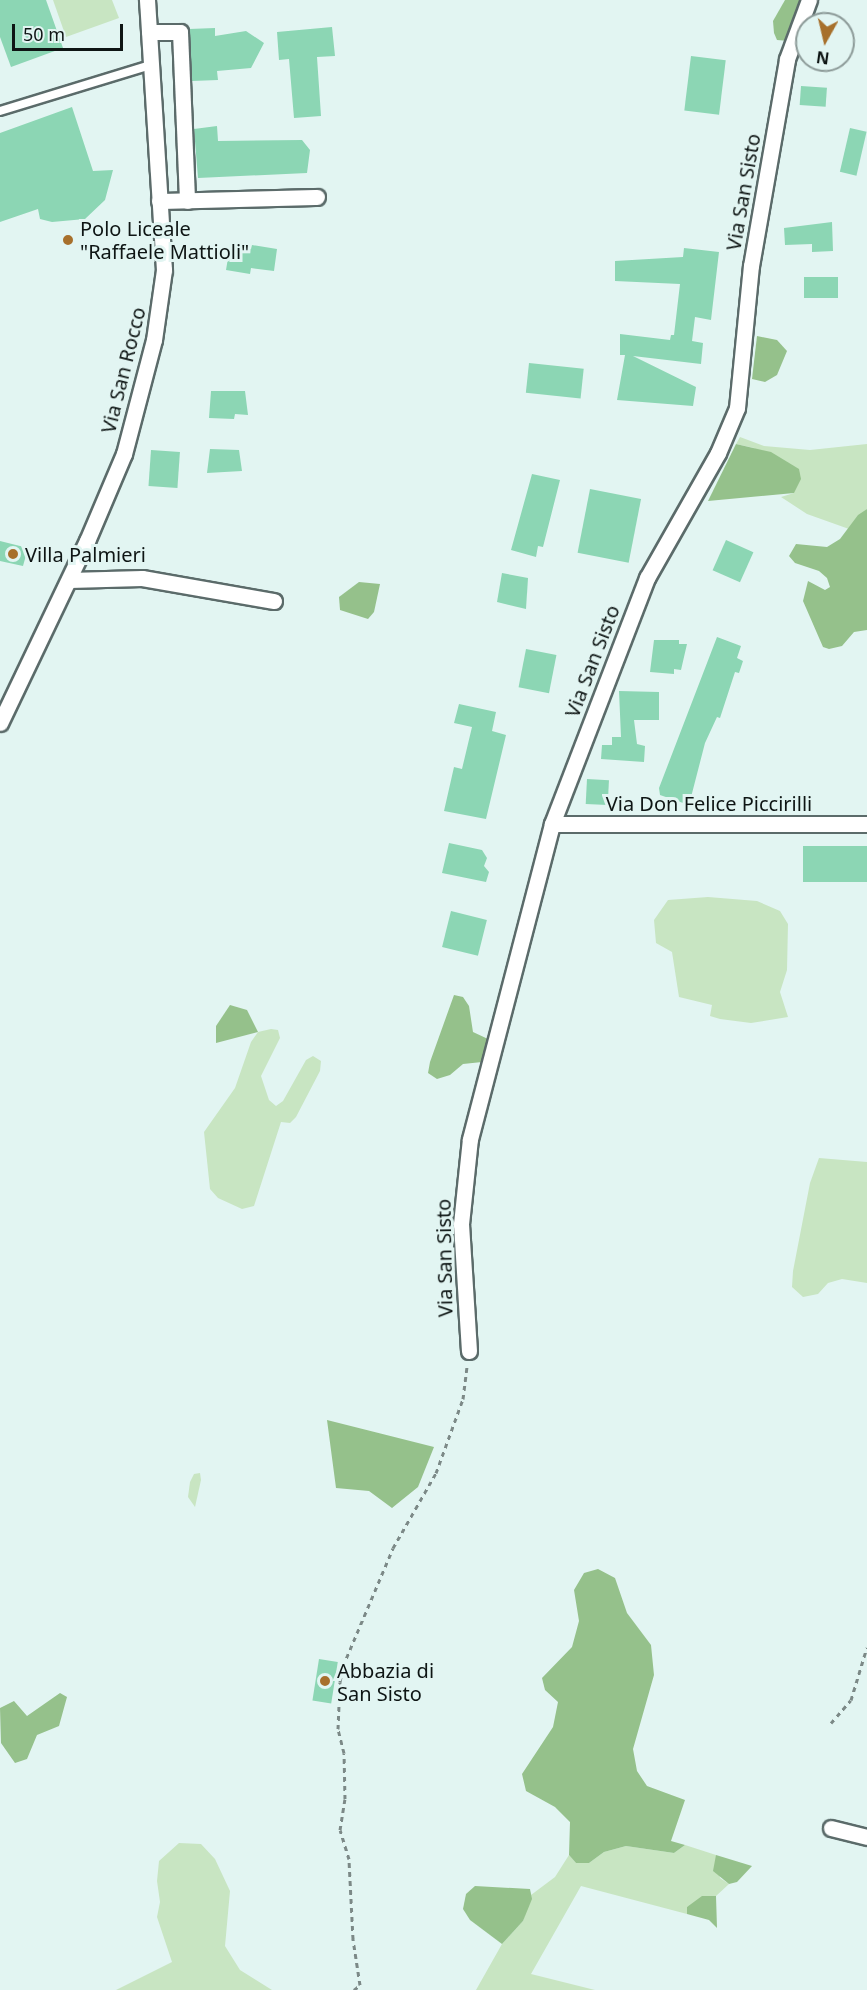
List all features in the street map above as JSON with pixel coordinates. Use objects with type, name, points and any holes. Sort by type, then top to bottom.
[{"type":"street","name":"Via San Rocco","points":[[0,723],[69,580],[124,454],[144,391],[163,280],[147,0]]},
{"type":"street","name":"Via San Sisto","points":[[469,1351],[461,1224],[470,1139],[552,824],[647,578],[718,453],[738,408],[751,266],[788,59],[809,0]]},
{"type":"street","points":[[149,32],[180,32],[187,201]]},
{"type":"street","points":[[159,201],[317,197]]},
{"type":"street","points":[[69,580],[142,578],[274,601]]},
{"type":"street","name":"Via Don Felice Piccirilli","points":[[552,824],[867,824]]},
{"type":"street","points":[[831,1828],[867,1836]]},
{"type":"lane","points":[[0,111],[150,65]]},
{"type":"path","points":[[354,1990],[360,1985],[353,1939],[349,1859],[340,1830],[345,1799],[344,1753],[338,1729],[340,1682],[344,1666],[393,1548],[436,1473],[463,1399],[469,1351]]},
{"type":"path","points":[[831,1723],[851,1700],[867,1647]]},
{"type":"green space","points":[[53,0],[112,0],[119,18],[66,37]]},
{"type":"green space","points":[[785,0],[803,0],[799,12],[795,12],[795,23],[789,41],[777,40],[773,21]]},
{"type":"green space","points":[[757,336],[777,340],[787,351],[777,375],[765,382],[752,379]]},
{"type":"green space","points":[[740,437],[764,446],[810,450],[867,444],[867,509],[849,529],[807,514],[781,497],[794,493],[754,448],[736,444]]},
{"type":"green space","points":[[736,444],[771,452],[799,469],[801,479],[794,493],[708,501]]},
{"type":"green space","points":[[867,509],[867,630],[854,632],[842,646],[829,649],[823,647],[803,601],[808,581],[825,590],[830,587],[827,578],[819,571],[795,563],[789,556],[796,544],[827,547],[840,539],[858,515]]},
{"type":"green space","points":[[359,582],[380,584],[374,612],[368,619],[340,610],[339,597]]},
{"type":"green space","points":[[708,897],[757,901],[780,911],[788,924],[787,970],[780,992],[788,1017],[751,1023],[720,1019],[710,1016],[712,1005],[679,997],[672,952],[656,943],[654,920],[668,900]]},
{"type":"green space","points":[[454,995],[463,997],[469,1006],[473,1032],[488,1039],[482,1062],[463,1064],[450,1075],[437,1079],[428,1073],[430,1062]]},
{"type":"green space","points":[[230,1005],[247,1010],[258,1032],[216,1043],[216,1026]]},
{"type":"green space","points":[[278,1030],[280,1038],[261,1076],[269,1100],[276,1106],[283,1101],[306,1060],[313,1056],[321,1061],[320,1071],[296,1117],[290,1123],[281,1122],[254,1206],[242,1209],[218,1198],[210,1189],[204,1132],[235,1088],[251,1042],[258,1032]]},
{"type":"green space","points":[[819,1158],[867,1162],[867,1283],[842,1279],[828,1283],[818,1294],[803,1297],[792,1287],[793,1271],[810,1183]]},
{"type":"green space","points":[[327,1420],[434,1447],[418,1487],[392,1508],[369,1491],[336,1488]]},
{"type":"green space","points":[[200,1473],[201,1480],[195,1507],[188,1497],[190,1482],[194,1474]]},
{"type":"green space","points":[[598,1569],[615,1578],[627,1613],[651,1645],[654,1675],[633,1749],[637,1771],[647,1786],[685,1800],[671,1841],[685,1845],[674,1853],[626,1846],[604,1852],[589,1863],[576,1863],[569,1855],[570,1822],[555,1807],[526,1791],[522,1774],[553,1727],[558,1702],[545,1690],[542,1678],[572,1647],[579,1621],[574,1590],[584,1573]]},
{"type":"green space","points":[[60,1693],[67,1697],[59,1726],[37,1735],[27,1759],[15,1763],[1,1743],[0,1708],[14,1701],[27,1716]]},
{"type":"green space","points":[[179,1843],[201,1844],[215,1859],[230,1891],[225,1946],[240,1970],[272,1990],[116,1990],[172,1962],[157,1917],[160,1902],[157,1881],[159,1861]]},
{"type":"green space","points":[[685,1845],[716,1855],[720,1878],[729,1884],[716,1896],[687,1907],[687,1914],[581,1886],[531,1974],[595,1990],[476,1990],[502,1944],[523,1921],[531,1895],[555,1877],[569,1855],[576,1863],[589,1863],[604,1852],[626,1846],[674,1853]]},
{"type":"green space","points":[[716,1855],[752,1866],[737,1882],[729,1884],[713,1871]]},
{"type":"green space","points":[[475,1886],[530,1889],[532,1899],[523,1921],[502,1944],[470,1920],[463,1909],[466,1894]]},
{"type":"green space","points":[[702,1896],[716,1896],[717,1928],[709,1920],[687,1914],[687,1907]]},
{"type":"building","points":[[0,0],[46,0],[63,48],[11,67],[0,37]]},
{"type":"building","points":[[332,27],[335,56],[317,57],[321,116],[294,118],[289,59],[279,60],[277,32]]},
{"type":"building","points":[[215,28],[215,36],[246,31],[264,43],[251,68],[217,71],[218,80],[192,81],[189,29]]},
{"type":"building","points":[[691,56],[726,60],[719,115],[684,111]]},
{"type":"building","points":[[801,86],[827,88],[826,107],[800,105]]},
{"type":"building","points":[[72,107],[93,171],[113,170],[105,200],[85,219],[52,222],[40,219],[38,209],[0,222],[0,133]]},
{"type":"building","points":[[217,126],[218,141],[302,140],[310,150],[307,173],[198,178],[194,129]]},
{"type":"building","points":[[850,128],[867,132],[856,176],[840,172]]},
{"type":"building","points":[[832,222],[833,251],[812,252],[812,244],[785,245],[784,228]]},
{"type":"building","points":[[252,245],[277,249],[274,271],[251,268],[250,274],[226,270],[230,246],[251,249]]},
{"type":"building","points":[[684,248],[719,252],[711,320],[695,317],[692,341],[703,343],[701,364],[633,356],[696,387],[693,406],[617,400],[625,355],[620,355],[620,334],[670,340],[671,335],[674,335],[680,284],[615,281],[615,261],[683,257]]},
{"type":"building","points":[[804,277],[838,277],[838,298],[804,298]]},
{"type":"building","points":[[529,363],[584,369],[581,399],[526,393]]},
{"type":"building","points":[[211,391],[245,391],[248,415],[235,414],[234,419],[209,418]]},
{"type":"building","points":[[210,449],[239,450],[242,471],[207,473]]},
{"type":"building","points":[[151,450],[180,452],[177,488],[148,486]]},
{"type":"building","points":[[532,474],[560,480],[543,547],[538,546],[536,557],[511,550]]},
{"type":"building","points":[[590,489],[641,499],[629,563],[578,553]]},
{"type":"building","points":[[726,540],[753,552],[740,582],[713,570]]},
{"type":"building","name":"Villa Palmieri","points":[[0,541],[28,548],[23,566],[0,561]]},
{"type":"building","points":[[502,573],[528,578],[526,609],[497,602]]},
{"type":"building","points":[[717,637],[741,646],[737,658],[743,661],[739,673],[735,672],[720,718],[717,717],[705,743],[689,805],[660,795],[659,788]]},
{"type":"building","points":[[654,640],[679,640],[679,644],[687,644],[681,670],[674,669],[674,674],[650,672]]},
{"type":"building","points":[[526,649],[556,655],[549,693],[519,687]]},
{"type":"building","points":[[619,691],[659,692],[659,720],[634,720],[637,744],[645,746],[644,762],[601,759],[602,745],[612,745],[612,737],[621,737]]},
{"type":"building","points":[[459,704],[496,712],[492,731],[506,735],[486,819],[444,811],[454,767],[462,769],[472,727],[454,723]]},
{"type":"building","points":[[587,779],[609,780],[608,805],[586,804]]},
{"type":"building","points":[[449,843],[482,850],[487,858],[484,866],[489,872],[486,882],[442,873]]},
{"type":"building","points":[[803,846],[867,846],[867,882],[803,882]]},
{"type":"building","points":[[451,911],[487,920],[478,956],[442,947]]},
{"type":"building","name":"Abbazia di San Sisto","points":[[319,1659],[338,1662],[331,1703],[312,1700]]},
{"type":"place","name":"Polo Liceale \"Raffaele Mattioli\"","points":[[68,240]]},
{"type":"place","name":"Villa Palmieri","points":[[13,554]]},
{"type":"place","name":"Abbazia di San Sisto","points":[[325,1681]]}]
